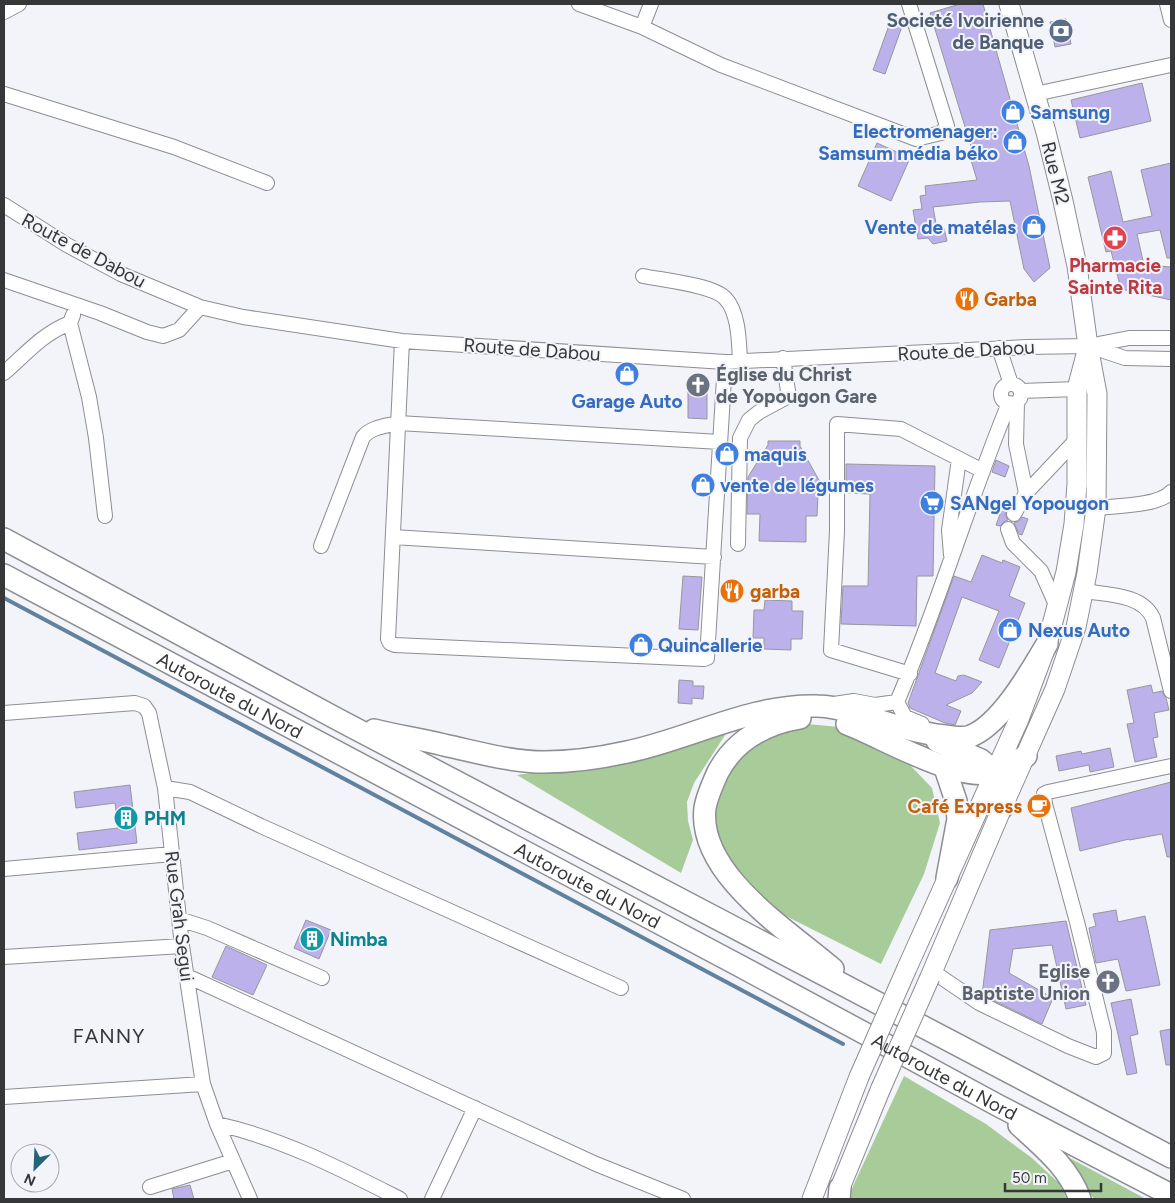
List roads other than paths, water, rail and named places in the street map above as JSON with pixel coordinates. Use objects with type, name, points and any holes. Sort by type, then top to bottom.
[{"type":"highway","name":"Autoroute du Nord","points":[[4,539],[339,720],[862,993],[1171,1157]]},
{"type":"highway","name":"Autoroute du Nord","points":[[4,575],[740,966],[999,1106],[1171,1195]]},
{"type":"highway","points":[[339,720],[498,758],[544,762],[582,760],[628,752],[761,712],[799,706],[819,706],[838,709],[907,724],[952,737],[970,736],[988,724],[1010,702],[1047,644]]},
{"type":"highway","points":[[862,993],[738,889],[722,867],[713,850],[706,829],[705,808],[712,784],[723,763],[746,738],[764,728],[782,721],[806,717],[825,718],[867,732],[945,768],[980,774],[995,772],[1026,756]]},
{"type":"highway","points":[[907,724],[981,760],[995,772],[1002,808]]},
{"type":"highway","points":[[945,768],[956,802],[958,820],[947,878]]},
{"type":"highway","points":[[999,1106],[1064,1168],[1080,1199]]},
{"type":"main road","name":"Rue M2","points":[[838,1196],[881,1088],[1055,689],[1076,627],[1084,591],[1096,508],[1097,394],[1077,266],[1063,201],[1009,4]]},
{"type":"main road","points":[[812,1199],[859,1077],[1019,719],[1047,644],[1066,572],[1074,524],[1078,438],[1076,389],[1088,346]]},
{"type":"street","points":[[4,12],[19,4]]},
{"type":"street","points":[[579,4],[642,27],[721,66],[916,139],[941,133],[947,126],[909,4]]},
{"type":"street","points":[[642,27],[651,4]]},
{"type":"street","points":[[1167,4],[1171,20]]},
{"type":"street","points":[[1035,94],[1171,65]]},
{"type":"street","points":[[4,94],[174,147],[267,182]]},
{"type":"street","name":"Route de Dabou","points":[[4,205],[66,245],[121,274],[200,306],[243,317],[402,341],[725,362],[999,348],[1088,346],[1129,338],[1171,338]]},
{"type":"street","points":[[643,276],[711,289],[725,298],[734,314],[739,337],[740,361]]},
{"type":"street","points":[[4,280],[147,332],[163,336],[179,330],[200,306]]},
{"type":"street","points":[[78,306],[70,323],[91,406],[105,516]]},
{"type":"street","points":[[4,373],[44,336],[54,329],[70,323]]},
{"type":"street","points":[[402,341],[388,639],[390,643],[395,645],[704,659],[708,656],[725,362]]},
{"type":"street","name":"Route de Dabou","points":[[1088,346],[1125,358],[1171,359]]},
{"type":"street","points":[[999,348],[1014,395],[1016,444],[1026,493]]},
{"type":"street","points":[[738,544],[740,438],[749,420],[759,412],[787,397],[788,391],[783,358]]},
{"type":"street","points":[[1014,395],[1076,389]]},
{"type":"street","points":[[907,724],[898,702],[952,560],[982,471],[1014,395]]},
{"type":"street","points":[[321,546],[363,437],[367,432],[398,423],[720,442]]},
{"type":"street","points":[[910,674],[831,650],[837,532],[837,424],[901,430],[982,471]]},
{"type":"street","points":[[1014,514],[1026,493],[1078,438]]},
{"type":"street","points":[[952,560],[949,530],[959,459]]},
{"type":"street","points":[[1096,508],[1128,506],[1159,499],[1169,495],[1171,492]]},
{"type":"street","points":[[950,519],[962,528]]},
{"type":"street","points":[[1008,529],[1012,543],[1041,571],[1058,607]]},
{"type":"street","points":[[393,537],[714,557]]},
{"type":"street","points":[[1084,591],[1138,602],[1149,609],[1154,618],[1171,691]]},
{"type":"street","points":[[819,706],[854,701],[876,705],[898,702]]},
{"type":"street","name":"Rue Grah Segui","points":[[4,713],[135,703],[144,706],[149,713],[165,788],[182,946],[203,1084],[217,1124],[250,1199]]},
{"type":"street","points":[[876,705],[907,724]]},
{"type":"street","points":[[931,974],[979,1003],[1068,1046],[1096,1057],[1104,1053],[1104,1032],[1044,797],[1048,792],[1171,766]]},
{"type":"street","points":[[165,788],[190,792],[261,826],[621,988]]},
{"type":"street","points":[[4,869],[172,854]]},
{"type":"street","points":[[179,918],[207,928],[322,978]]},
{"type":"street","points":[[4,957],[182,946]]},
{"type":"street","points":[[187,976],[596,1164],[683,1199]]},
{"type":"street","points":[[4,1098],[203,1084]]},
{"type":"street","points":[[432,1199],[474,1108]]},
{"type":"street","points":[[217,1124],[243,1129],[272,1139],[359,1178],[400,1199]]},
{"type":"street","points":[[150,1187],[233,1161]]},
{"type":"waterway","points":[[4,598],[843,1044]]},
{"type":"place","name":"Societé Ivoirienne de Banque","points":[[1061,31]]},
{"type":"place","name":"Samsung","points":[[1013,112]]},
{"type":"place","name":"Electromenager: Samsum média béko","points":[[1015,142]]},
{"type":"place","name":"Vente de matélas","points":[[1034,227]]},
{"type":"place","name":"Pharmacie Sainte Rita","points":[[1115,238]]},
{"type":"place","name":"Garba","points":[[967,299]]},
{"type":"place","name":"Garage Auto","points":[[627,374]]},
{"type":"place","name":"Église du Christ de Yopougon Gare","points":[[698,385]]},
{"type":"place","name":"maquis","points":[[727,454]]},
{"type":"place","name":"vente de légumes","points":[[703,485]]},
{"type":"place","name":"SANgel Yopougon","points":[[932,503]]},
{"type":"place","name":"garba","points":[[732,591]]},
{"type":"place","name":"Nexus Auto","points":[[1010,630]]},
{"type":"place","name":"Quincallerie","points":[[641,645]]},
{"type":"place","name":"Café Express","points":[[1039,806]]},
{"type":"place","name":"PHM","points":[[126,818]]},
{"type":"place","name":"Nimba","points":[[312,939]]},
{"type":"place","name":"Eglise Baptiste Union","points":[[1108,982]]},
{"type":"district","name":"FANNY","points":[[109,1036]]}]
